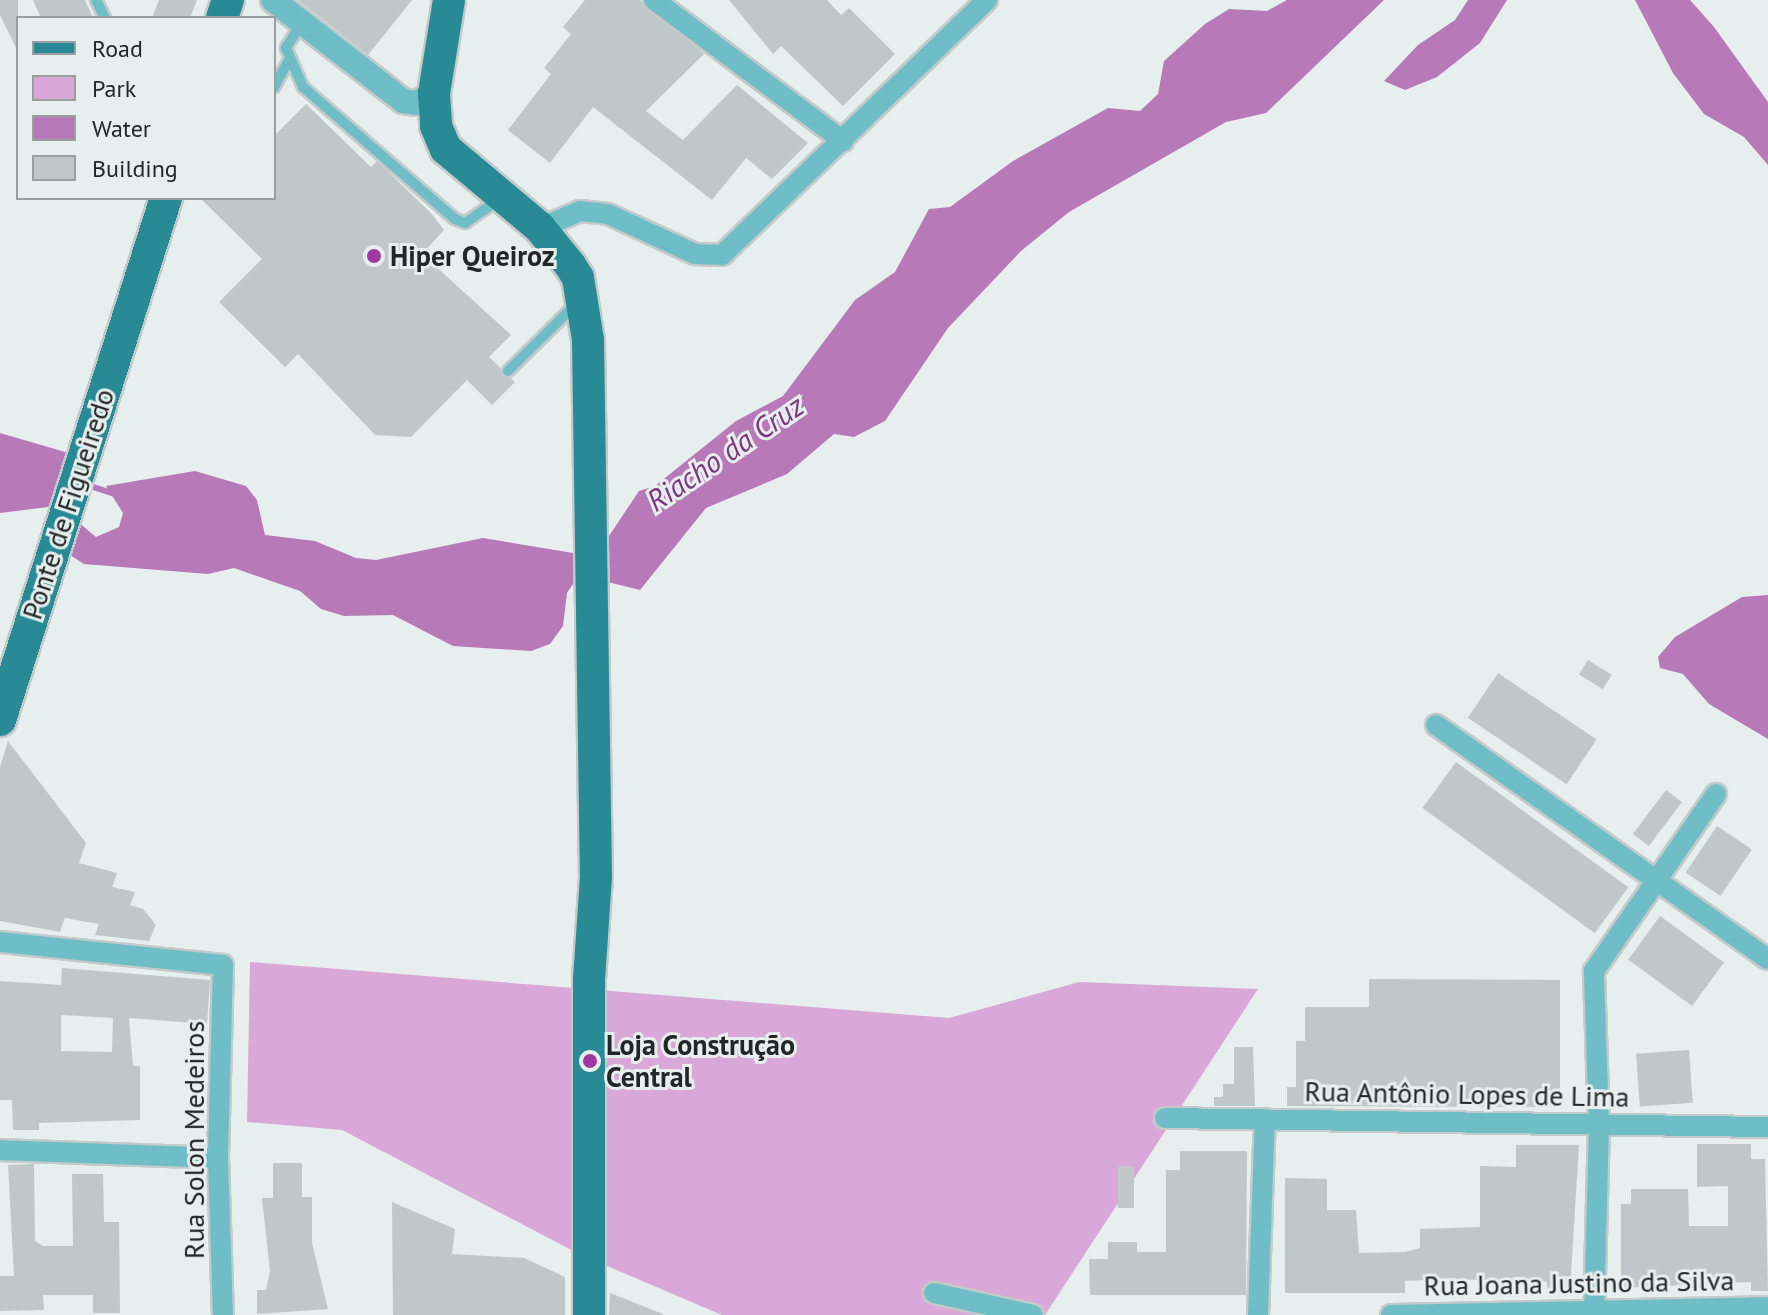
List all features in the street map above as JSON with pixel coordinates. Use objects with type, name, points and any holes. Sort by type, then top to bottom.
[{"type":"main road","points":[[449,0],[434,94],[436,126],[446,149],[540,228],[578,278],[583,298],[596,877],[589,1315]]},
{"type":"main road","name":"Ponte de Figueiredo","points":[[0,720],[165,200]]},
{"type":"street","points":[[273,0],[403,101],[416,103],[434,94]]},
{"type":"street","points":[[654,0],[843,141]]},
{"type":"street","points":[[540,228],[580,211],[608,214],[695,254],[722,255],[843,141],[973,4]]},
{"type":"street","points":[[1436,725],[1768,959]]},
{"type":"street","points":[[1594,1311],[1599,1125],[1594,971],[1716,794]]},
{"type":"street","name":"Rua Solon Medeiros","points":[[0,942],[223,965],[218,1158],[223,1315]]},
{"type":"street","name":"Rua Antônio Lopes de Lima","points":[[1165,1118],[1768,1127]]},
{"type":"street","points":[[1258,1315],[1265,1119]]},
{"type":"street","points":[[0,1150],[218,1158]]},
{"type":"street","points":[[934,1293],[1033,1315]]},
{"type":"street","name":"Rua Joana Justino da Silva","points":[[1391,1315],[1768,1307]]},
{"type":"lane","points":[[302,23],[286,48],[288,62],[303,87],[455,219],[465,223],[502,197]]},
{"type":"lane","points":[[276,83],[288,62]]},
{"type":"lane","points":[[508,371],[583,298]]},
{"type":"green space","points":[[250,962],[949,1018],[1079,982],[1258,989],[1045,1315],[722,1315],[579,1254],[342,1130],[247,1122]]},
{"type":"water","points":[[1287,0],[1384,0],[1266,113],[1226,122],[1069,212],[1021,251],[948,328],[885,421],[854,437],[834,434],[787,474],[706,508],[640,590],[579,575],[567,593],[563,626],[550,644],[531,651],[453,646],[393,615],[344,616],[321,609],[300,591],[234,568],[208,574],[84,564],[62,550],[71,516],[96,537],[119,527],[123,513],[106,486],[195,471],[246,486],[257,500],[265,535],[315,541],[356,558],[376,560],[483,538],[579,554],[601,548],[639,491],[655,486],[736,421],[783,396],[855,300],[895,272],[929,209],[950,207],[1013,161],[1108,108],[1140,111],[1158,94],[1164,61],[1205,24],[1229,9],[1267,11]]},
{"type":"water","points":[[1468,0],[1507,0],[1480,43],[1437,77],[1405,90],[1384,81],[1418,45],[1455,20]]},
{"type":"water","points":[[1635,0],[1690,0],[1714,27],[1768,102],[1768,165],[1744,137],[1704,114],[1673,73]]},
{"type":"water","points":[[0,433],[72,454],[56,506],[0,513]]},
{"type":"water","points":[[1768,595],[1768,739],[1709,704],[1683,674],[1660,668],[1658,657],[1675,637],[1742,597]]},
{"type":"building","points":[[0,0],[18,0],[16,48],[0,15]]},
{"type":"building","points":[[33,0],[85,0],[92,16],[40,16]]},
{"type":"building","points":[[159,0],[197,0],[191,16],[153,16]]},
{"type":"building","points":[[298,0],[412,0],[368,55]]},
{"type":"building","points":[[585,0],[640,0],[704,54],[646,111],[683,140],[737,85],[808,143],[772,179],[746,158],[712,200],[593,107],[550,163],[508,130],[551,74],[544,68],[571,34],[563,27]]},
{"type":"building","points":[[729,0],[827,0],[841,15],[849,8],[895,54],[843,106],[781,46],[773,54]]},
{"type":"building","points":[[306,104],[371,167],[377,161],[431,213],[444,230],[422,254],[511,335],[489,357],[515,382],[492,405],[467,380],[411,437],[375,435],[298,354],[285,367],[219,302],[262,259],[202,200],[276,200],[276,134]]},
{"type":"building","points":[[1588,660],[1612,675],[1603,689],[1579,674]]},
{"type":"building","points":[[1498,673],[1597,740],[1566,784],[1468,718]]},
{"type":"building","points":[[8,741],[86,843],[79,863],[117,873],[112,887],[135,892],[130,905],[143,909],[156,925],[149,941],[95,935],[99,924],[65,918],[60,932],[0,921],[0,767]]},
{"type":"building","points":[[1456,762],[1628,887],[1595,933],[1422,808]]},
{"type":"building","points":[[1666,790],[1682,802],[1649,846],[1633,834]]},
{"type":"building","points":[[1717,826],[1752,849],[1721,896],[1686,872]]},
{"type":"building","points":[[1660,916],[1724,962],[1692,1006],[1628,960]]},
{"type":"building","points":[[62,968],[210,980],[207,1024],[129,1018],[133,1066],[140,1066],[140,1120],[39,1123],[39,1130],[13,1130],[12,1100],[0,1100],[0,981],[61,985]],"holes":[[[61,1015],[113,1018],[112,1052],[61,1051]]]},
{"type":"building","points":[[1369,979],[1560,980],[1560,1107],[1287,1106],[1287,1087],[1296,1087],[1296,1041],[1305,1041],[1305,1007],[1369,1007]]},
{"type":"building","points":[[1234,1047],[1253,1047],[1255,1106],[1214,1106],[1214,1097],[1223,1097],[1223,1084],[1234,1084]]},
{"type":"building","points":[[1689,1050],[1693,1103],[1640,1107],[1636,1054]]},
{"type":"building","points":[[1697,1144],[1751,1144],[1751,1159],[1765,1159],[1768,1291],[1751,1291],[1751,1282],[1621,1288],[1621,1204],[1631,1204],[1631,1189],[1688,1189],[1689,1226],[1728,1226],[1728,1186],[1697,1187]]},
{"type":"building","points":[[1516,1145],[1579,1145],[1570,1290],[1547,1290],[1547,1282],[1452,1279],[1405,1281],[1405,1293],[1285,1293],[1285,1178],[1327,1179],[1327,1210],[1356,1210],[1359,1253],[1405,1252],[1420,1248],[1420,1229],[1480,1227],[1480,1166],[1516,1167]]},
{"type":"building","points":[[1180,1151],[1247,1151],[1246,1295],[1090,1295],[1089,1259],[1108,1259],[1108,1242],[1137,1242],[1137,1252],[1166,1252],[1166,1170],[1180,1170]]},
{"type":"building","points":[[273,1163],[302,1163],[302,1197],[312,1197],[312,1243],[328,1309],[257,1314],[257,1290],[266,1290],[270,1272],[262,1198],[273,1198]]},
{"type":"building","points":[[34,1164],[35,1241],[43,1246],[73,1246],[72,1174],[103,1174],[104,1222],[119,1222],[120,1313],[93,1313],[93,1295],[43,1295],[44,1310],[0,1311],[0,1276],[14,1276],[8,1165]]},
{"type":"building","points":[[1118,1166],[1134,1166],[1134,1208],[1118,1208]]},
{"type":"building","points":[[392,1202],[455,1229],[452,1254],[524,1258],[565,1277],[565,1315],[393,1315]]},
{"type":"building","points":[[610,1293],[663,1314],[663,1315],[609,1315]]},
{"type":"waterway","name":"Riacho da Cruz","points":[[84,484],[115,494]]},
{"type":"place","name":"Hiper Queiroz","points":[[374,256]]},
{"type":"place","name":"Loja Construção Central","points":[[590,1061]]}]
